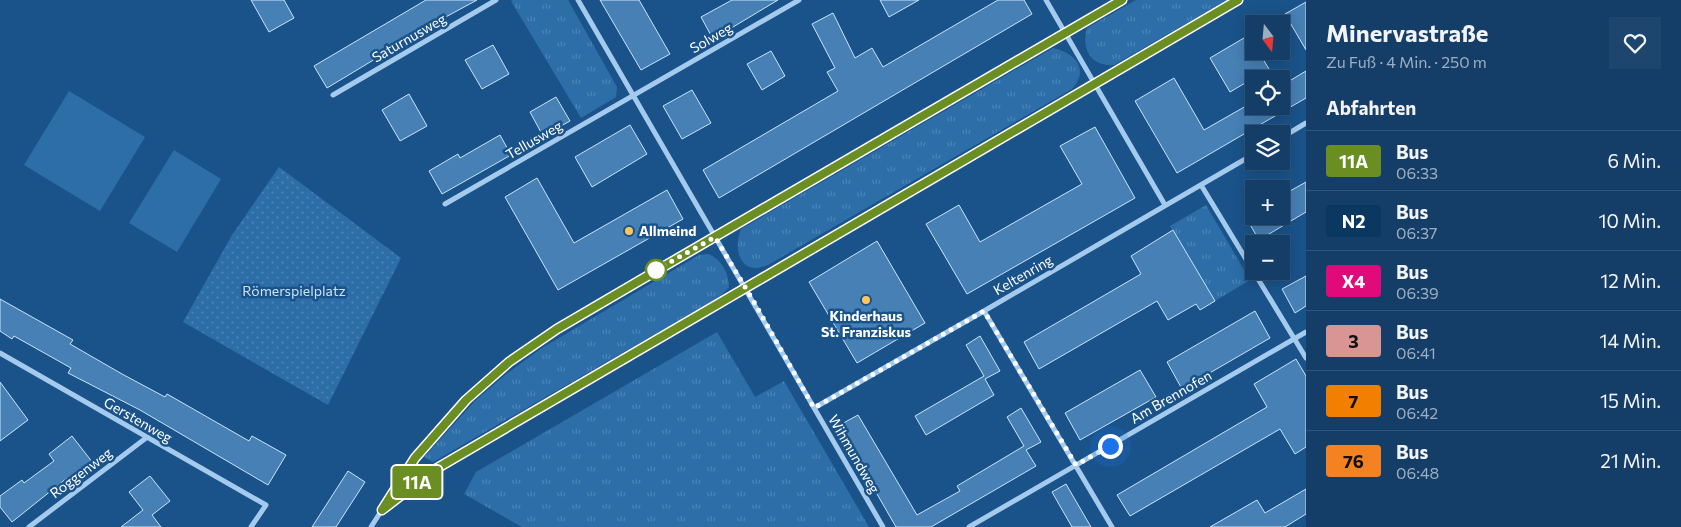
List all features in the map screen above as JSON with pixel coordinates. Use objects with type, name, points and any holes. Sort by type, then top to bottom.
[{"type":"street","name":"Saturnusweg","points":[[333,95],[496,0]]},
{"type":"street","name":"Wihmundweg","points":[[578,0],[746,287],[883,527]]},
{"type":"street","name":"Solweg","points":[[634,96],[799,0]]},
{"type":"street","points":[[1046,0],[1165,206]]},
{"type":"street","points":[[371,527],[415,458],[466,400],[509,362],[557,329],[1122,0]]},
{"type":"street","points":[[382,510],[434,470],[1238,0]]},
{"type":"street","name":"Tellusweg","points":[[445,204],[634,96]]},
{"type":"street","points":[[1290,133],[1306,123]]},
{"type":"street","name":"Keltenring","points":[[814,408],[1245,159]]},
{"type":"street","points":[[1201,185],[1306,358]]},
{"type":"street","points":[[984,311],[1112,527]]},
{"type":"street","name":"Am Brennofen","points":[[969,527],[1306,332]]},
{"type":"street","points":[[0,360],[3,354]]},
{"type":"street","name":"Gerstenweg","points":[[3,354],[146,438],[266,505],[251,527]]},
{"type":"street","name":"Roggenweg","points":[[29,527],[146,438]]},
{"type":"green space","points":[[568,0],[617,87],[616,97],[581,118],[511,1]]},
{"type":"green space","points":[[1136,0],[1227,0],[1114,65],[1106,65],[1094,60],[1085,43],[1087,28]]},
{"type":"green space","points":[[1053,48],[1068,54],[1078,63],[1080,75],[1072,89],[768,265],[758,268],[749,267],[744,264],[738,247],[741,229]]},
{"type":"green space","points":[[69,91],[145,137],[100,211],[24,165]]},
{"type":"green space","points":[[174,150],[221,179],[177,252],[129,223]]},
{"type":"green space","name":"Römerspielplatz","points":[[279,167],[401,258],[328,405],[183,322],[232,235]]},
{"type":"green space","points":[[1206,205],[1245,271],[1245,280],[1250,280],[1215,301],[1170,226]]},
{"type":"green space","points":[[709,254],[721,263],[727,276],[729,287],[721,296],[433,462],[424,457],[475,401],[505,375],[542,348],[699,255]]},
{"type":"green space","points":[[717,332],[755,397],[784,381],[869,527],[522,527],[464,494],[476,472]]},
{"type":"building","points":[[251,0],[284,0],[294,18],[269,32]]},
{"type":"building","points":[[426,0],[477,0],[394,45],[395,47],[327,88],[314,66]]},
{"type":"building","points":[[600,0],[639,0],[670,54],[641,70]]},
{"type":"building","points":[[732,0],[778,0],[713,39],[701,17]]},
{"type":"building","points":[[880,0],[919,0],[889,17]]},
{"type":"building","points":[[998,0],[1024,0],[1032,14],[719,198],[703,170],[838,91],[827,72],[835,68],[812,24],[833,13],[855,58],[872,48],[883,67]]},
{"type":"building","points":[[1306,2],[1306,50],[1290,23],[1290,15],[1285,14]]},
{"type":"building","points":[[1245,37],[1245,60],[1264,60],[1269,69],[1245,70],[1245,83],[1230,92],[1210,58]]},
{"type":"building","points":[[493,45],[509,74],[482,89],[465,60]]},
{"type":"building","points":[[771,51],[785,76],[762,90],[747,64]]},
{"type":"building","points":[[1306,71],[1306,98],[1290,107],[1290,81]]},
{"type":"building","points":[[1174,78],[1204,130],[1245,107],[1245,115],[1277,115],[1260,125],[1245,125],[1245,133],[1177,173],[1135,101]]},
{"type":"building","points":[[692,90],[711,123],[682,139],[663,106]]},
{"type":"building","points":[[409,94],[427,126],[400,141],[382,110]]},
{"type":"building","points":[[556,97],[570,121],[543,136],[530,112]]},
{"type":"building","points":[[630,125],[647,154],[592,187],[575,157]]},
{"type":"building","points":[[1095,127],[1135,198],[967,294],[926,224],[959,205],[980,242],[1082,184],[1060,146]]},
{"type":"building","points":[[500,135],[511,155],[442,194],[429,171],[458,154],[460,158]]},
{"type":"building","name":"Allmeind","points":[[537,178],[574,243],[667,190],[683,219],[558,290],[505,197]]},
{"type":"building","points":[[1306,182],[1306,212],[1290,222],[1290,191]]},
{"type":"building","points":[[1250,225],[1284,225],[1267,235],[1256,235]]},
{"type":"building","points":[[1173,230],[1215,301],[1200,310],[1196,304],[1168,320],[1157,301],[1039,369],[1024,342],[1141,274],[1131,256]]},
{"type":"building","name":"Kinderhaus St. Franziskus","points":[[877,241],[925,323],[857,363],[809,282]]},
{"type":"building","points":[[1306,276],[1306,306],[1295,313],[1282,289]]},
{"type":"building","points":[[0,299],[73,340],[70,344],[122,374],[165,397],[167,394],[249,441],[252,436],[286,455],[268,485],[140,410],[68,373],[71,368],[14,336],[12,339],[0,331]]},
{"type":"building","points":[[1255,311],[1270,338],[1182,389],[1167,362]]},
{"type":"building","points":[[980,336],[1000,371],[985,379],[994,395],[926,435],[915,416],[984,376],[966,345]]},
{"type":"building","points":[[1296,359],[1306,376],[1306,447],[1295,454],[1280,429],[1130,516],[1117,495],[1267,407],[1254,384]]},
{"type":"building","points":[[1140,370],[1156,397],[1080,440],[1065,413]]},
{"type":"building","points":[[0,382],[28,420],[0,441]]},
{"type":"building","points":[[1021,408],[1041,442],[1026,450],[1036,466],[931,527],[896,527],[838,426],[858,415],[917,515],[960,491],[957,486],[1024,446],[1007,417]]},
{"type":"building","points":[[72,436],[93,463],[69,481],[67,478],[12,522],[0,507],[0,496],[22,480],[24,483],[54,461],[49,454]]},
{"type":"building","points":[[348,471],[365,482],[336,527],[312,527]]},
{"type":"building","points":[[150,476],[170,501],[152,515],[161,527],[121,527],[143,510],[129,492]]},
{"type":"building","points":[[1066,484],[1091,527],[1072,527],[1052,492]]},
{"type":"building","points":[[1306,489],[1306,514],[1285,527],[1210,527],[1257,500],[1265,513]]},
{"type":"bus line","name":"11A","points":[[1122,0],[557,329],[509,362],[466,400],[415,458],[382,510],[434,470],[1238,0]]},
{"type":"place","name":"Allmeind","points":[[629,231]]},
{"type":"place","name":"Kinderhaus St. Franziskus","points":[[866,300]]},
{"type":"route","points":[[656,270],[715,237],[814,408],[984,311],[1076,465],[1110,446]]}]
